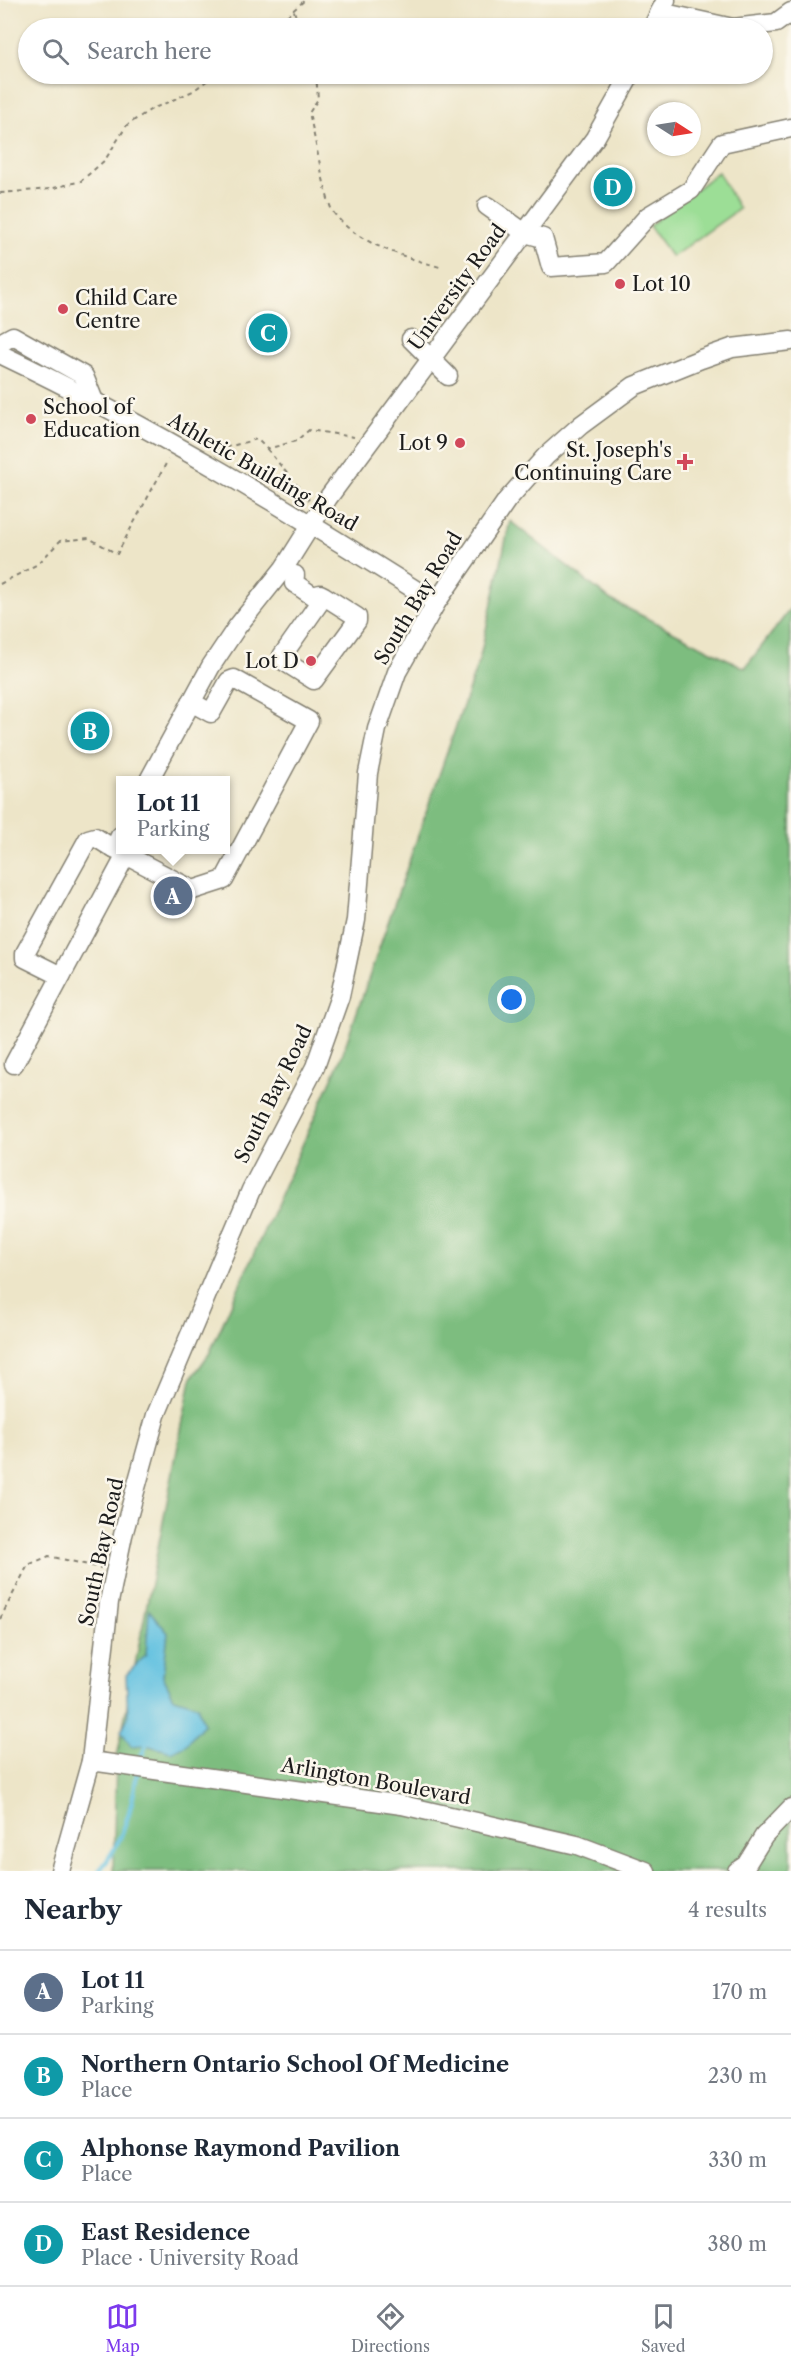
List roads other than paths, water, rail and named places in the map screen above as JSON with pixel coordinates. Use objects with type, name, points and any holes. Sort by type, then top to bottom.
[{"type":"street","points":[[773,23],[791,12]]},
{"type":"street","points":[[660,14],[681,18]]},
{"type":"street","name":"University Road","points":[[151,776],[191,702],[237,627],[289,571],[316,517],[595,138],[625,84]]},
{"type":"street","points":[[487,206],[525,233],[543,238],[551,267],[606,263],[648,216],[691,190],[722,142],[791,128]]},
{"type":"street","points":[[0,343],[13,336],[84,376],[94,401]]},
{"type":"street","points":[[411,339],[448,376]]},
{"type":"street","name":"South Bay Road","points":[[60,1871],[91,1761],[109,1602],[115,1572],[156,1415],[171,1374],[251,1190],[315,1067],[331,1025],[348,963],[356,920],[368,773],[377,729],[397,672],[436,603],[507,500],[546,456],[581,425],[634,386],[732,348],[791,341]]},
{"type":"street","name":"Athletic Building Road","points":[[0,354],[94,401],[194,457],[316,517],[436,603]]},
{"type":"street","points":[[289,571],[294,583],[313,596],[322,595],[357,617],[357,621],[314,680],[282,660],[282,656],[322,595]]},
{"type":"street","points":[[133,854],[193,890],[224,880],[309,721],[234,680],[229,681],[211,713],[191,702]]},
{"type":"street","points":[[61,976],[25,958],[25,953],[88,839],[94,837],[116,845]]},
{"type":"street","points":[[15,1064],[61,976],[116,854]]},
{"type":"street","name":"Arlington Boulevard","points":[[91,1761],[402,1805],[578,1845],[646,1871]]},
{"type":"street","points":[[737,1871],[746,1865],[764,1836],[791,1808]]},
{"type":"water","points":[[149,1610],[168,1633],[163,1676],[174,1698],[197,1705],[204,1724],[186,1745],[171,1752],[146,1745],[131,1746],[121,1731],[128,1717],[126,1675],[146,1655]]},
{"type":"waterway","points":[[138,1764],[146,1745]]},
{"type":"waterway","points":[[99,1871],[114,1849],[125,1825],[137,1773]]},
{"type":"place","name":"East Residence","points":[[613,187]]},
{"type":"place","name":"Lot 10","points":[[620,284]]},
{"type":"place","name":"Child Care Centre","points":[[63,309]]},
{"type":"place","name":"Alphonse Raymond Pavilion","points":[[268,333]]},
{"type":"place","name":"School of Education","points":[[31,419]]},
{"type":"place","name":"Lot 9","points":[[460,443]]},
{"type":"place","name":"St. Joseph's Continuing Care","points":[[685,462]]},
{"type":"place","name":"Lot D","points":[[311,661]]},
{"type":"place","name":"Northern Ontario School Of Medicine","points":[[90,731]]},
{"type":"place","name":"Lot 11","points":[[173,896]]}]
